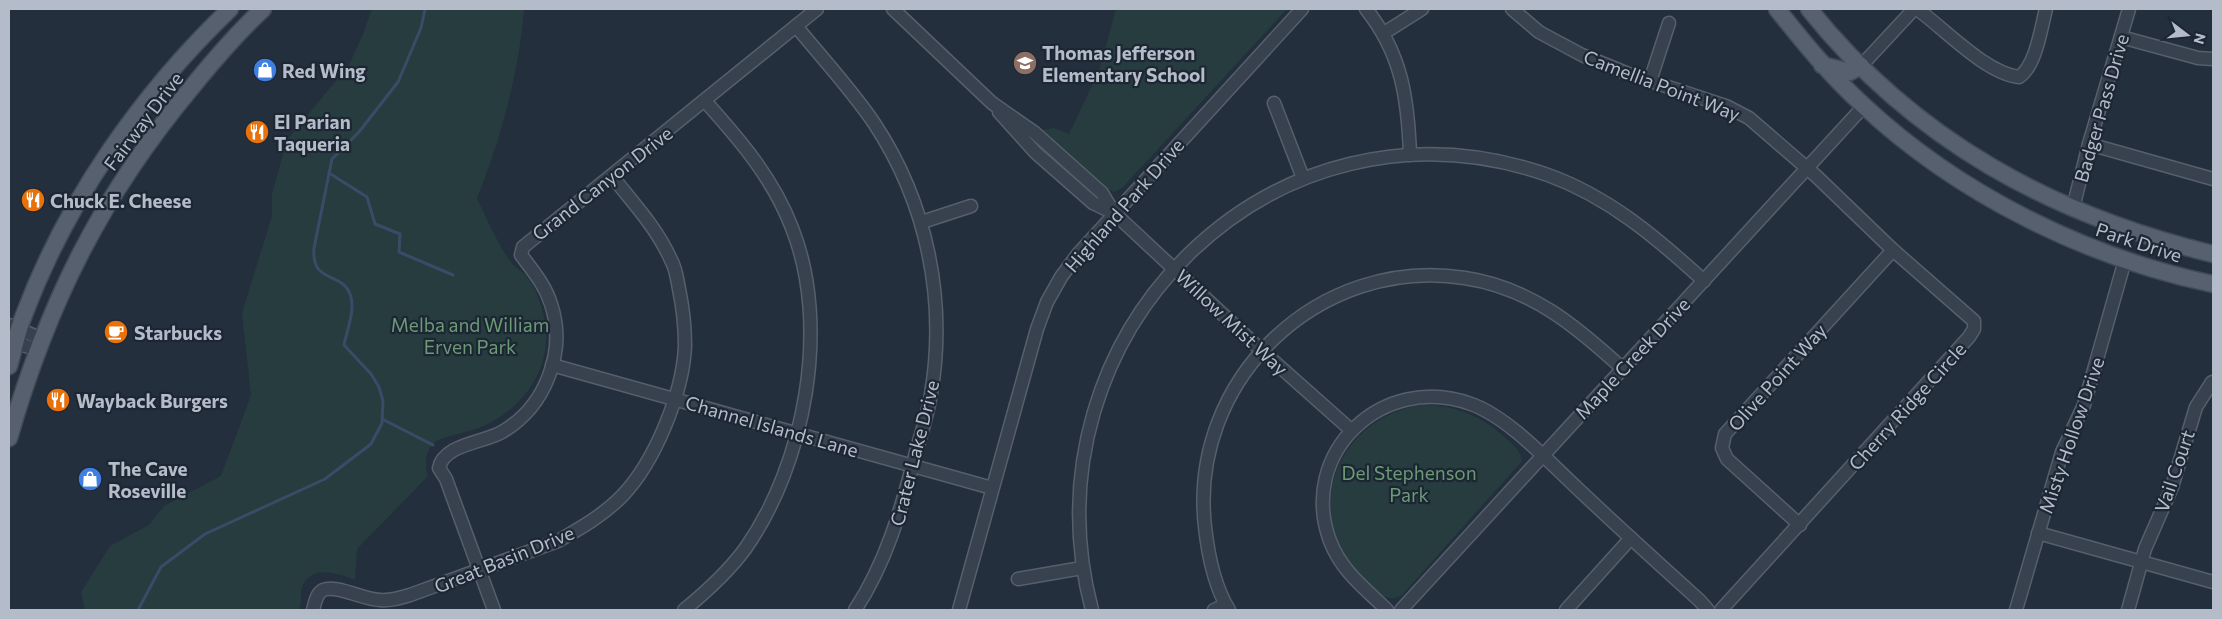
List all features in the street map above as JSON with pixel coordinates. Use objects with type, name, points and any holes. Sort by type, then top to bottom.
[{"type":"main road","name":"Fairway Drive","points":[[9,366],[13,334],[50,254],[96,172],[161,84],[230,9]]},
{"type":"main road","name":"Fairway Drive","points":[[9,438],[40,344],[74,266],[94,226],[124,178],[189,91],[235,37],[263,9]]},
{"type":"main road","name":"Park Drive","points":[[1777,9],[1822,65],[1864,106],[1904,140],[1934,162],[2012,210],[2075,242],[2187,279],[2213,284]]},
{"type":"main road","name":"Park Drive","points":[[1809,9],[1861,66],[1918,117],[1948,140],[2024,186],[2070,207],[2130,230],[2213,254]]},
{"type":"main road","points":[[1822,65],[1850,72],[1861,66]]},
{"type":"street","name":"Grand Canyon Drive","points":[[494,610],[446,479],[439,468],[441,460],[447,453],[485,440],[516,422],[538,399],[547,383],[556,349],[555,317],[541,281],[521,255],[521,251],[528,241],[536,237],[612,176],[817,9]]},
{"type":"street","name":"Willow Mist Way","points":[[893,9],[943,59],[992,103],[1035,133],[1095,186],[1102,193],[1114,213],[1350,430]]},
{"type":"street","name":"Highland Park Drive","points":[[959,610],[1037,330],[1047,302],[1061,277],[1078,254],[1114,213],[1302,9]]},
{"type":"street","points":[[1366,9],[1384,33],[1403,82],[1408,118],[1410,155]]},
{"type":"street","points":[[1384,33],[1422,9]]},
{"type":"street","name":"Camellia Point Way","points":[[1512,9],[1539,32],[1564,46],[1650,81],[1711,100],[1738,112],[1759,125],[1807,168]]},
{"type":"street","points":[[1861,66],[1916,9],[1983,62],[2012,76],[2019,77],[2024,74],[2030,64],[2046,9]]},
{"type":"street","name":"Badger Pass Drive","points":[[2070,207],[2129,9]]},
{"type":"street","points":[[1650,81],[1670,23]]},
{"type":"street","name":"Crater Lake Drive","points":[[796,26],[874,122],[897,163],[922,222],[935,290],[936,333],[931,396],[893,535],[872,582],[855,610]]},
{"type":"street","points":[[2121,37],[2198,58],[2213,59]]},
{"type":"street","points":[[684,610],[721,577],[744,549],[776,493],[796,432],[809,378],[811,351],[811,304],[804,263],[792,226],[773,187],[742,142],[705,101]]},
{"type":"street","points":[[1274,103],[1303,178]]},
{"type":"street","name":"Maple Creek Drive","points":[[1401,610],[1864,106]]},
{"type":"street","points":[[2089,144],[2213,179]]},
{"type":"street","points":[[1092,610],[1082,568],[1078,530],[1080,481],[1084,452],[1105,378],[1140,312],[1173,269],[1202,240],[1236,213],[1303,178],[1355,163],[1410,155],[1454,156],[1492,161],[1530,170],[1569,184],[1609,203],[1662,243],[1704,281]]},
{"type":"street","name":"Cherry Ridge Circle","points":[[1721,610],[1800,525],[1969,337],[1974,329],[1974,321],[1969,315],[1893,250],[1807,168]]},
{"type":"street","name":"Great Basin Drive","points":[[313,610],[316,597],[322,590],[331,588],[379,600],[393,599],[410,595],[558,541],[578,530],[610,507],[623,495],[645,466],[661,435],[674,398],[685,347],[683,311],[672,260],[654,230],[612,176]]},
{"type":"street","points":[[922,222],[971,206]]},
{"type":"street","name":"Olive Point Way","points":[[1800,525],[1727,459],[1722,448],[1725,434],[1893,250]]},
{"type":"street","name":"Misty Hollow Drive","points":[[2016,610],[2062,452],[2084,405],[2125,260]]},
{"type":"street","points":[[1223,608],[1206,541],[1204,509],[1206,470],[1210,446],[1225,405],[1235,386],[1261,350],[1292,321],[1328,300],[1367,284],[1407,276],[1466,278],[1492,284],[1541,304],[1575,326],[1623,370]]},
{"type":"street","points":[[13,334],[40,344]]},
{"type":"street","name":"Channel Islands Lane","points":[[552,365],[992,488]]},
{"type":"street","name":"Vail Court","points":[[2128,610],[2149,537],[2172,487],[2196,407],[2212,382]]},
{"type":"street","points":[[1387,610],[1364,591],[1344,568],[1330,542],[1324,517],[1324,486],[1328,471],[1350,430],[1371,414],[1396,402],[1410,398],[1441,396],[1473,404],[1502,421],[1543,456],[1708,610]]},
{"type":"street","points":[[2038,533],[2213,582]]},
{"type":"street","points":[[1566,610],[1631,538]]},
{"type":"street","points":[[1018,579],[1082,568]]},
{"type":"green space","name":"Melba and William Erven Park","points":[[372,9],[524,9],[518,57],[508,105],[494,152],[477,198],[506,255],[512,264],[529,280],[538,298],[545,323],[546,340],[544,357],[538,373],[520,400],[494,421],[479,428],[436,441],[426,457],[428,476],[357,549],[355,580],[326,572],[312,575],[302,587],[299,610],[85,610],[81,592],[110,546],[149,525],[164,506],[221,476],[251,395],[242,313],[272,216],[272,194],[287,140],[349,65]]},
{"type":"green space","points":[[1116,9],[1287,9],[1122,188],[1114,192],[1105,187],[1042,130],[1054,128],[1069,134],[1099,71]]},
{"type":"green space","name":"Del Stephenson Park","points":[[1422,405],[1446,407],[1478,418],[1498,431],[1512,444],[1519,451],[1522,461],[1402,595],[1389,598],[1382,595],[1368,583],[1353,568],[1344,555],[1334,530],[1330,506],[1333,482],[1342,459],[1356,440],[1374,424],[1396,412]]},
{"type":"waterway","points":[[138,610],[161,567],[205,534],[325,479],[371,444],[382,423],[383,401],[379,387],[371,374],[344,345],[352,312],[350,294],[340,282],[328,276],[317,267],[314,259],[314,248],[332,159],[359,132],[398,82],[421,28],[425,9]]},
{"type":"waterway","points":[[329,173],[367,197],[375,224],[400,234],[399,252],[453,275]]},
{"type":"waterway","points":[[382,419],[433,445]]},
{"type":"place","name":"Thomas Jefferson Elementary School","points":[[1025,63]]},
{"type":"place","name":"Red Wing","points":[[265,70]]},
{"type":"place","name":"El Parian Taqueria","points":[[257,132]]},
{"type":"place","name":"Chuck E. Cheese","points":[[33,200]]},
{"type":"place","name":"Starbucks","points":[[116,332]]},
{"type":"place","name":"Wayback Burgers","points":[[58,400]]},
{"type":"place","name":"The Cave Roseville","points":[[90,479]]}]
